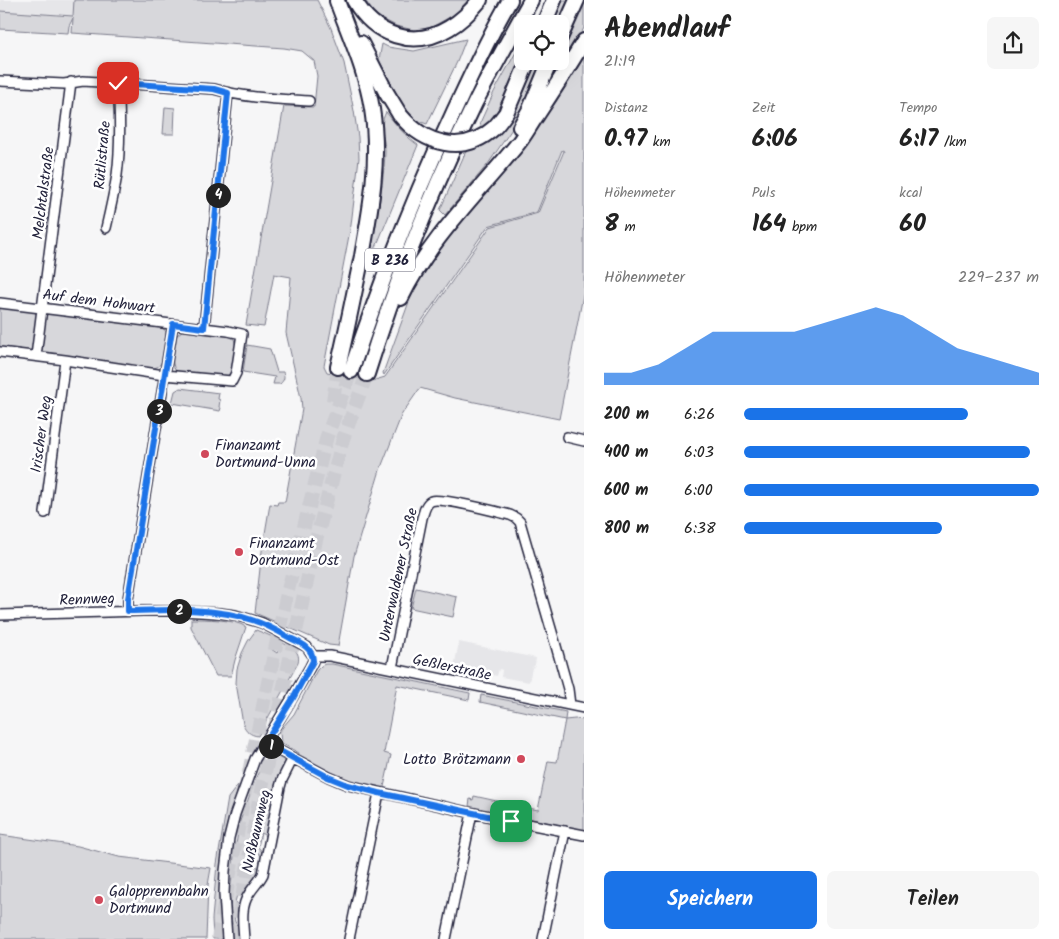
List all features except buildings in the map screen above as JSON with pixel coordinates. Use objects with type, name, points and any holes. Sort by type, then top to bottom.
[{"type":"highway","points":[[354,0],[360,10],[375,25],[388,33],[413,39],[425,38],[449,28],[461,20],[480,0]]},
{"type":"highway","name":"B 236","points":[[337,1],[368,88],[375,136],[375,162],[370,217],[351,311],[344,369],[435,152],[468,80],[510,0]]},
{"type":"highway","name":"B 236","points":[[495,170],[418,266],[400,300],[367,374],[407,259],[446,165],[474,105],[531,0]]},
{"type":"highway","points":[[548,15],[554,0]]},
{"type":"highway","points":[[569,18],[577,0]]},
{"type":"highway","points":[[337,1],[400,115],[421,135],[434,141],[448,144],[464,143],[484,135],[495,127],[506,113],[524,70]]},
{"type":"highway","points":[[495,170],[517,145],[584,41]]},
{"type":"highway","points":[[495,170],[530,109],[546,70]]},
{"type":"street","points":[[0,81],[64,84],[83,80],[214,89],[228,93],[309,101]]},
{"type":"street","name":"Melchtalstraße","points":[[36,356],[71,82]]},
{"type":"street","name":"Rütlistraße","points":[[106,228],[117,176],[120,113],[118,83]]},
{"type":"street","points":[[204,328],[228,93]]},
{"type":"street","name":"Auf dem Hohwart","points":[[0,302],[242,334],[236,373],[232,381],[164,375],[0,352]]},
{"type":"street","points":[[128,611],[128,599],[173,324]]},
{"type":"street","name":"Irischer Weg","points":[[45,513],[65,360]]},
{"type":"street","points":[[567,437],[584,440]]},
{"type":"street","name":"Unterwaldener Straße","points":[[392,668],[426,506],[431,501],[439,500],[468,506],[510,515],[520,522],[568,689],[570,705]]},
{"type":"street","name":"Rennweg","points":[[0,616],[128,611],[182,611],[235,615],[273,628],[307,647],[313,656]]},
{"type":"street","name":"Geßlerstraße","points":[[313,656],[330,656],[584,708]]},
{"type":"street","name":"Nußbaumweg","points":[[227,939],[224,894],[225,871],[229,838],[240,799],[255,760],[310,667],[313,656]]},
{"type":"street","points":[[265,743],[328,777],[348,785],[472,813],[584,835]]},
{"type":"street","name":"Nußbaumweg","points":[[244,939],[242,916],[245,902],[263,874],[280,787],[293,758]]},
{"type":"street","points":[[349,939],[379,793]]},
{"type":"street","points":[[446,939],[472,813]]},
{"type":"street","points":[[543,939],[565,831]]},
{"type":"shaded area","points":[[0,0],[74,0],[74,16],[0,11]]},
{"type":"shaded area","points":[[74,0],[317,0],[331,28],[344,63],[354,111],[359,158],[351,225],[324,366],[327,372],[372,381],[385,377],[490,227],[538,213],[564,151],[562,150],[537,212],[488,226],[384,375],[383,373],[410,299],[429,263],[465,217],[505,171],[584,53],[584,290],[559,419],[455,398],[420,388],[402,414],[380,470],[354,556],[338,646],[329,645],[255,613],[262,551],[270,504],[277,505],[278,502],[285,502],[302,409],[286,333],[291,277],[274,274],[264,327],[246,325],[284,106],[314,107],[317,76],[314,61],[302,51],[284,48],[72,33],[73,18],[68,33],[0,29],[0,11],[73,16]]},
{"type":"shaded area","points":[[365,0],[468,0],[457,13],[430,28],[414,30],[396,26],[375,15]]},
{"type":"shaded area","points":[[560,0],[570,0],[564,15],[554,15]]},
{"type":"shaded area","points":[[584,0],[584,28],[569,50],[569,34]]},
{"type":"shaded area","points":[[466,39],[427,124],[416,120],[403,106],[379,60],[382,44],[388,47],[414,51]]},
{"type":"shaded area","points":[[514,56],[514,70],[517,70],[498,108],[512,114],[531,70],[539,70],[514,126],[488,164],[445,215],[440,210],[466,151],[487,143],[480,123]]},
{"type":"shaded area","points":[[165,107],[175,108],[174,134],[163,134]]},
{"type":"shaded area","points":[[386,112],[401,130],[418,145],[374,252],[370,252],[383,179],[385,148],[382,124]]},
{"type":"shaded area","points":[[0,306],[37,312],[34,349],[31,352],[0,349]]},
{"type":"shaded area","points":[[48,313],[164,329],[166,332],[162,362],[155,368],[144,368],[41,353],[45,315]]},
{"type":"shaded area","points":[[183,330],[227,335],[234,339],[236,346],[230,374],[226,377],[176,371],[172,359],[173,348],[177,335]]},
{"type":"shaded area","points":[[247,345],[270,349],[277,372],[283,372],[284,374],[284,379],[280,384],[273,384],[275,377],[243,372]]},
{"type":"shaded area","points":[[180,388],[219,393],[220,411],[172,403],[175,391]]},
{"type":"shaded area","points":[[416,588],[457,597],[453,617],[411,608]]},
{"type":"shaded area","points":[[191,619],[235,622],[246,627],[231,676],[216,676],[191,627]]},
{"type":"shaded area","points":[[256,630],[277,639],[271,649],[277,653],[283,643],[295,650],[299,659],[258,736],[245,729],[236,683],[237,669],[242,653]]},
{"type":"shaded area","points":[[459,642],[536,658],[529,682],[501,677],[502,670],[499,669],[497,676],[479,672],[481,666],[478,665],[477,671],[454,667]]},
{"type":"shaded area","points":[[325,664],[470,693],[469,700],[397,685],[384,753],[391,755],[384,787],[382,789],[355,783],[298,756],[299,753],[281,743],[280,733],[282,728],[294,714],[317,670]]},
{"type":"shaded area","points":[[481,695],[566,712],[565,720],[480,702]]},
{"type":"shaded area","points":[[565,720],[584,720],[584,830],[469,806],[470,799],[473,800],[474,796],[538,810],[548,761],[557,762]]},
{"type":"shaded area","points":[[270,757],[278,757],[287,762],[267,837],[261,833],[258,847],[264,854],[263,857],[257,852],[254,864],[261,870],[248,890],[243,887],[237,895],[235,902],[241,911],[240,915],[235,912],[234,920],[241,929],[242,936],[233,930],[231,916],[230,895],[234,856],[240,821],[263,762]]},
{"type":"shaded area","points":[[238,785],[226,830],[222,857],[220,898],[223,939],[213,939],[212,919],[217,864],[228,798]]},
{"type":"shaded area","name":"Galopprennbahn Dortmund","points":[[0,835],[78,846],[119,857],[211,868],[208,885],[206,939],[0,939]]},
{"type":"tunnel","points":[[333,401],[338,367]]},
{"type":"tunnel","points":[[218,939],[244,796],[286,598],[327,436],[351,371]]},
{"type":"tunnel","points":[[235,939],[259,800],[316,540],[343,439],[367,374]]},
{"type":"place","name":"Finanzamt Dortmund-Unna","points":[[205,454]]},
{"type":"place","name":"Finanzamt Dortmund-Ost","points":[[239,552]]},
{"type":"place","name":"Lotto Brötzmann","points":[[521,759]]},
{"type":"place","name":"Galopprennbahn Dortmund","points":[[99,900]]},
{"type":"route","points":[[118,83],[214,89],[228,93],[204,328],[173,324],[128,599],[128,611],[182,611],[235,615],[273,628],[295,640],[307,647],[313,656],[313,661],[292,700],[265,743],[328,777],[348,785],[511,821]]}]
